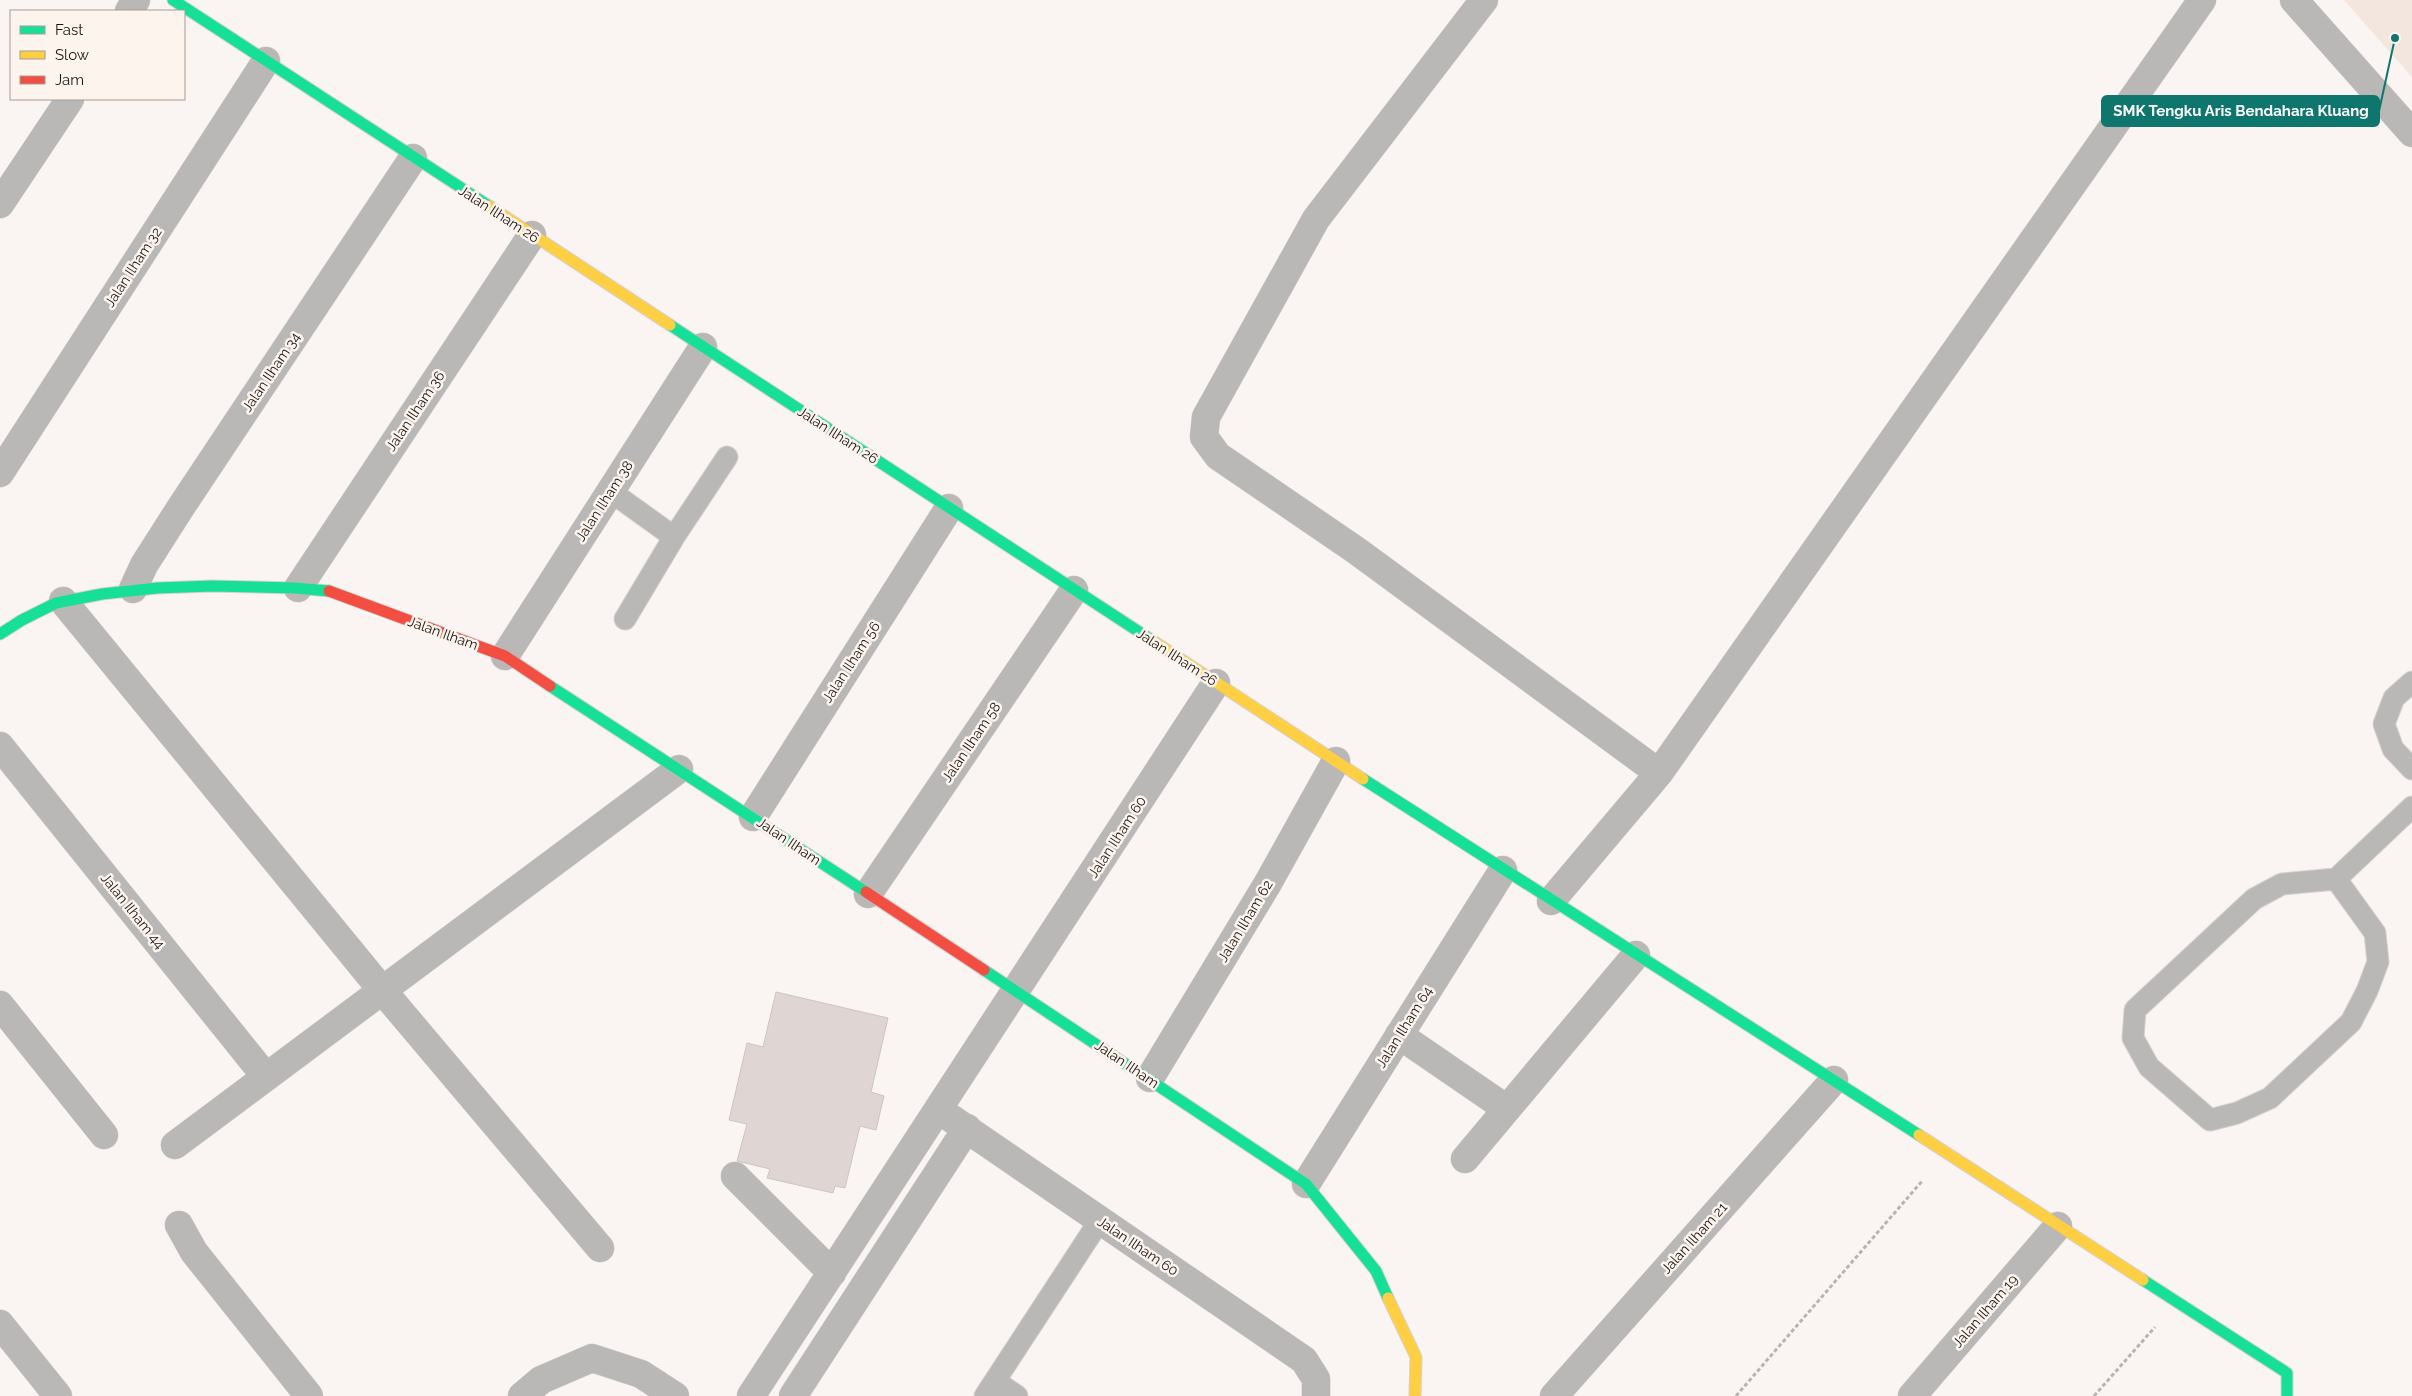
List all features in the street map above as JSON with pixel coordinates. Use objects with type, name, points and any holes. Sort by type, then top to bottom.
[{"type":"street","name":"Jalan Ilham 26","points":[[173,0],[1503,870],[1834,1080],[2287,1373],[2287,1396]]},
{"type":"street","points":[[1484,0],[1316,219],[1206,417],[1204,437],[1218,456],[1357,551],[1659,772]]},
{"type":"street","points":[[1552,901],[1659,772],[2202,0]]},
{"type":"street","points":[[2294,0],[2412,133]]},
{"type":"street","name":"Jalan Ilham 32","points":[[0,473],[266,61]]},
{"type":"street","points":[[0,204],[69,100]]},
{"type":"street","name":"Jalan Ilham 34","points":[[133,590],[144,565],[170,523],[413,158]]},
{"type":"street","name":"Jalan Ilham 36","points":[[298,588],[532,235]]},
{"type":"street","name":"Jalan Ilham 38","points":[[505,656],[703,347]]},
{"type":"street","name":"Jalan Ilham 56","points":[[753,817],[949,508]]},
{"type":"street","name":"Jalan Ilham","points":[[3,625],[63,600],[133,590],[232,585],[323,589],[505,656],[1150,1078],[1306,1184],[1376,1271],[1416,1357],[1415,1396]]},
{"type":"street","name":"Jalan Ilham 58","points":[[868,894],[1074,590]]},
{"type":"street","points":[[63,600],[382,990],[600,1248]]},
{"type":"street","name":"Jalan Ilham 60","points":[[751,1396],[1017,991],[1216,683]]},
{"type":"street","name":"Jalan Ilham 44","points":[[0,746],[266,1077]]},
{"type":"street","name":"Jalan Ilham 62","points":[[1150,1078],[1268,883],[1336,761]]},
{"type":"street","points":[[175,1145],[679,769]]},
{"type":"street","name":"Jalan Ilham 64","points":[[1306,1184],[1503,870]]},
{"type":"street","points":[[1465,1159],[1636,956]]},
{"type":"street","points":[[0,1005],[104,1135]]},
{"type":"street","points":[[1400,1035],[1507,1109]]},
{"type":"street","name":"Jalan Ilham 21","points":[[1554,1396],[1834,1080]]},
{"type":"street","name":"Jalan Ilham 60","points":[[939,1110],[1304,1360],[1316,1379],[1316,1396]]},
{"type":"street","points":[[792,1396],[967,1128]]},
{"type":"street","points":[[734,1176],[832,1273]]},
{"type":"street","points":[[179,1225],[194,1252],[309,1396]]},
{"type":"street","name":"Jalan Ilham 19","points":[[1912,1396],[2058,1226]]},
{"type":"street","points":[[0,1324],[58,1396]]},
{"type":"street","points":[[522,1396],[541,1380],[592,1358],[641,1374],[675,1396]]},
{"type":"lane","points":[[625,619],[674,537],[727,457]]},
{"type":"lane","points":[[610,491],[674,537]]},
{"type":"lane","points":[[2412,682],[2394,698],[2384,724],[2393,748],[2412,769]]},
{"type":"lane","points":[[2336,879],[2375,932],[2378,962],[2367,991],[2351,1022],[2270,1098],[2237,1114],[2210,1120],[2149,1066],[2133,1038],[2135,1010],[2254,899],[2282,884],[2336,879],[2412,806]]},
{"type":"lane","points":[[1017,1396],[990,1388],[1100,1220]]},
{"type":"path","points":[[1736,1396],[1947,1153]]},
{"type":"path","points":[[2094,1396],[2177,1302]]},
{"type":"shaded area","points":[[2344,0],[2412,0],[2412,77]]},
{"type":"building","points":[[776,992],[888,1018],[871,1092],[884,1096],[876,1130],[860,1126],[845,1188],[835,1186],[833,1193],[767,1178],[770,1169],[737,1161],[747,1124],[729,1120],[747,1043],[763,1047]]},
{"type":"traffic: fast","points":[[173,0],[489,206]]},
{"type":"traffic: fast","points":[[670,325],[1150,639]]},
{"type":"traffic: fast","points":[[0,634],[22,620],[56,603],[102,594],[157,588],[212,586],[295,588],[329,591]]},
{"type":"traffic: fast","points":[[550,686],[866,892]]},
{"type":"traffic: fast","points":[[1363,779],[1919,1135]]},
{"type":"traffic: fast","points":[[984,970],[1306,1184],[1376,1271],[1388,1298]]},
{"type":"traffic: fast","points":[[2143,1280],[2287,1373],[2287,1396]]},
{"type":"traffic: slow","points":[[489,206],[670,325]]},
{"type":"traffic: slow","points":[[1150,639],[1363,779]]},
{"type":"traffic: slow","points":[[1919,1135],[2143,1280]]},
{"type":"traffic: slow","points":[[1388,1298],[1416,1357],[1415,1396]]},
{"type":"traffic: jam","points":[[329,591],[505,656],[550,686]]},
{"type":"traffic: jam","points":[[866,892],[984,970]]},
{"type":"place","name":"SMK Tengku Aris Bendahara Kluang","points":[[2395,38]]}]
